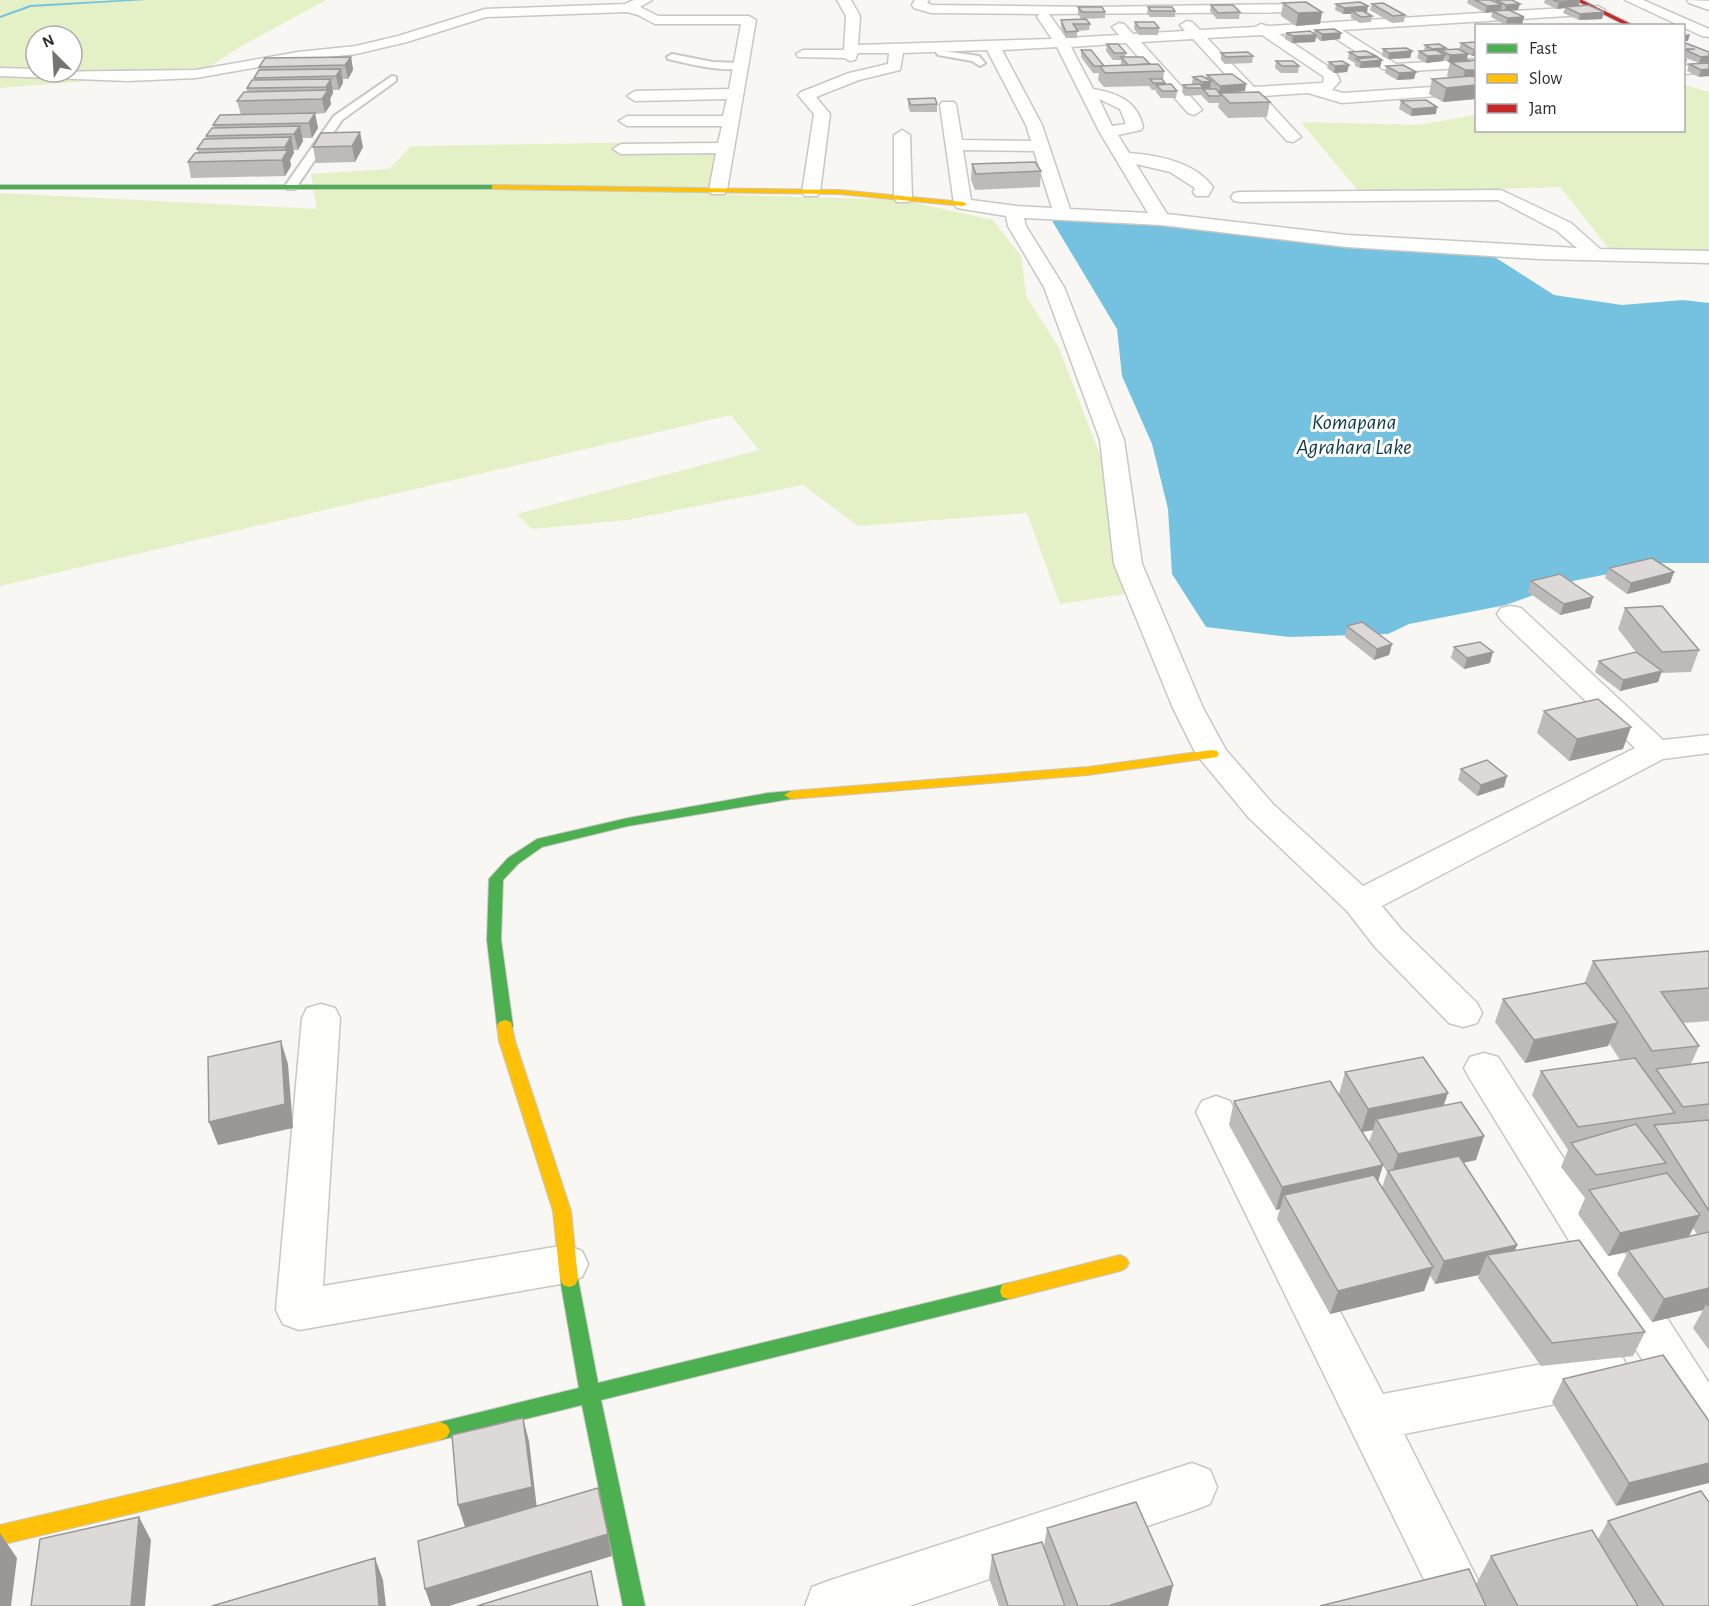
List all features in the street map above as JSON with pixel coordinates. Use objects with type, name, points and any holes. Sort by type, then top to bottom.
[{"type":"street","points":[[627,8],[645,0]]},
{"type":"street","points":[[844,0],[853,16],[851,53]]},
{"type":"street","points":[[922,0],[919,5],[931,9],[1136,5],[1314,12],[1329,27],[1388,66],[1395,68],[1475,63]]},
{"type":"street","points":[[1579,0],[1597,5],[1630,24]]},
{"type":"street","points":[[1632,0],[1675,24]]},
{"type":"street","points":[[1694,0],[1709,6]]},
{"type":"street","points":[[802,54],[1062,43],[1266,31],[1597,5]]},
{"type":"street","points":[[0,72],[128,76],[196,74],[298,56],[356,50],[402,39],[485,13],[521,10],[627,8],[643,12],[655,20],[749,20],[718,189]]},
{"type":"street","points":[[1174,8],[1195,35],[1293,137]]},
{"type":"street","points":[[1366,10],[1390,23]]},
{"type":"street","points":[[1240,13],[1330,74],[1332,81],[1327,87],[1250,92]]},
{"type":"street","points":[[1044,17],[1062,43],[1107,131],[1161,219]]},
{"type":"street","points":[[1111,17],[1128,39],[1194,110]]},
{"type":"street","points":[[1685,30],[1705,41]]},
{"type":"street","points":[[992,45],[1034,125],[1063,215]]},
{"type":"street","points":[[811,192],[822,114],[806,95],[854,76],[895,67],[896,49]]},
{"type":"street","points":[[1370,53],[1394,51]]},
{"type":"street","points":[[1685,70],[1709,68]]},
{"type":"street","points":[[1311,89],[1342,98],[1475,88]]},
{"type":"street","points":[[635,96],[735,93]]},
{"type":"street","points":[[1089,93],[1118,101],[1131,113],[1135,127],[1107,131]]},
{"type":"street","points":[[948,105],[957,125],[955,145],[963,204]]},
{"type":"street","points":[[627,121],[730,121]]},
{"type":"street","points":[[1010,125],[1034,125]]},
{"type":"street","points":[[902,135],[903,198]]},
{"type":"street","points":[[955,145],[1042,146]]},
{"type":"street","points":[[621,149],[726,148]]},
{"type":"street","points":[[1124,158],[1155,162],[1184,171],[1204,187],[1202,192]]},
{"type":"street","points":[[0,187],[291,186],[718,189],[811,192],[903,198],[1017,212],[1161,219],[1323,238],[1439,247],[1539,253],[1709,257]]},
{"type":"street","points":[[1240,196],[1501,195],[1564,227],[1595,254]]},
{"type":"street","points":[[1350,196],[1361,212]]},
{"type":"street","points":[[1017,212],[1015,218],[1017,226],[1054,286],[1112,441],[1128,564],[1188,708],[1212,754],[1261,811],[1360,903],[1388,938],[1463,1012]]},
{"type":"street","points":[[1323,238],[1323,232],[1328,230],[1357,227],[1480,231]]},
{"type":"street","points":[[1528,229],[1564,227]]},
{"type":"street","points":[[1426,230],[1439,247]]},
{"type":"street","points":[[1511,614],[1656,750]]},
{"type":"street","points":[[1360,903],[1414,873],[1656,750],[1709,744]]},
{"type":"street","points":[[633,1606],[566,1264],[562,1210],[507,1041],[494,940],[496,879],[513,861],[537,844],[628,822],[768,797],[1088,771],[1212,754]]},
{"type":"street","points":[[321,1018],[299,1310],[566,1264]]},
{"type":"street","points":[[1484,1068],[1709,1425]]},
{"type":"street","points":[[1216,1112],[1465,1606]]},
{"type":"street","points":[[0,1535],[590,1395],[1120,1263]]},
{"type":"street","points":[[1372,1418],[1670,1361]]},
{"type":"street","points":[[831,1606],[1192,1487]]},
{"type":"lane","points":[[938,48],[941,53],[949,56],[975,58],[980,63]]},
{"type":"lane","points":[[672,57],[713,65],[740,66]]},
{"type":"lane","points":[[291,186],[338,118],[393,79]]},
{"type":"green space","points":[[0,0],[326,0],[240,47],[201,72],[84,81],[84,24],[24,24],[24,84],[50,84],[0,88]]},
{"type":"green space","points":[[1685,85],[1709,92],[1709,251],[1610,250],[1560,187],[1360,193],[1301,122],[1418,125],[1475,115],[1475,132],[1685,132]]},
{"type":"green space","points":[[721,141],[710,194],[902,200],[993,220],[1021,256],[1026,296],[1059,348],[1101,458],[1125,594],[1060,604],[1027,513],[858,526],[803,485],[627,520],[532,529],[517,514],[759,450],[731,415],[0,586],[0,193],[317,209],[311,174],[389,169],[411,146]]},
{"type":"water","name":"Komapana Agrahara Lake","points":[[1045,209],[1479,247],[1554,295],[1622,305],[1683,300],[1709,303],[1709,563],[1663,563],[1573,581],[1506,605],[1409,624],[1388,634],[1289,637],[1206,627],[1172,574],[1168,509],[1152,444],[1122,376],[1117,329]]},
{"type":"building","points":[[1475,0],[1491,0],[1502,5],[1487,6]]},
{"type":"building","points":[[1496,0],[1512,0],[1520,4],[1506,5]]},
{"type":"building","points":[[1553,0],[1577,0],[1580,1],[1559,2]]},
{"type":"building","points":[[1306,2],[1322,12],[1298,13],[1283,3]]},
{"type":"building","points":[[1360,2],[1368,6],[1344,8],[1336,4]]},
{"type":"building","points":[[1383,3],[1405,15],[1393,16],[1372,4]]},
{"type":"building","points":[[1211,5],[1233,5],[1240,12],[1218,13]]},
{"type":"building","points":[[1588,5],[1604,12],[1580,14],[1565,7]]},
{"type":"building","points":[[1078,7],[1102,7],[1105,12],[1082,12]]},
{"type":"building","points":[[1148,7],[1172,7],[1175,11],[1151,11]]},
{"type":"building","points":[[1509,10],[1524,17],[1507,18],[1492,11]]},
{"type":"building","points":[[1352,11],[1363,11],[1372,16],[1361,17]]},
{"type":"building","points":[[1086,19],[1090,24],[1073,24],[1078,31],[1066,32],[1061,20]]},
{"type":"building","points":[[1135,22],[1154,22],[1159,28],[1139,28]]},
{"type":"building","points":[[1334,29],[1341,33],[1322,34],[1315,30]]},
{"type":"building","points":[[1310,31],[1316,35],[1293,36],[1286,33]]},
{"type":"building","points":[[1475,42],[1475,50],[1474,50],[1461,43]]},
{"type":"building","points":[[1685,43],[1709,52],[1709,56],[1701,57],[1685,50],[1695,49],[1685,49]]},
{"type":"building","points":[[1107,44],[1118,44],[1126,53],[1114,53]]},
{"type":"building","points":[[1439,44],[1446,48],[1432,49],[1425,45]]},
{"type":"building","points":[[1406,48],[1412,51],[1389,53],[1383,49]]},
{"type":"building","points":[[1458,49],[1468,54],[1450,55],[1440,50]]},
{"type":"building","points":[[1081,50],[1091,50],[1104,66],[1094,66]]},
{"type":"building","points":[[1436,50],[1445,55],[1427,56],[1419,51]]},
{"type":"building","points":[[1366,51],[1376,56],[1358,57],[1349,52]]},
{"type":"building","points":[[1248,52],[1253,56],[1226,57],[1221,53]]},
{"type":"building","points":[[351,57],[345,65],[259,67],[265,58]]},
{"type":"building","points":[[1121,57],[1143,57],[1150,64],[1128,65]]},
{"type":"building","points":[[1377,57],[1382,60],[1361,62],[1356,59]]},
{"type":"building","points":[[1475,60],[1475,70],[1465,70],[1450,62]]},
{"type":"building","points":[[1276,61],[1293,61],[1299,66],[1282,66]]},
{"type":"building","points":[[1342,61],[1349,65],[1335,66],[1329,62]]},
{"type":"building","points":[[1709,63],[1709,69],[1701,70],[1689,64]]},
{"type":"building","points":[[1158,64],[1164,71],[1105,73],[1100,66]]},
{"type":"building","points":[[1403,65],[1416,72],[1399,73],[1386,66]]},
{"type":"building","points":[[341,69],[336,76],[254,78],[259,70]]},
{"type":"building","points":[[1232,74],[1246,84],[1220,86],[1207,75]]},
{"type":"building","points":[[1202,76],[1211,81],[1202,82],[1193,77]]},
{"type":"building","points":[[1473,76],[1475,85],[1446,88],[1432,79]]},
{"type":"building","points":[[331,79],[326,87],[247,88],[252,80]]},
{"type":"building","points":[[1150,79],[1162,79],[1165,83],[1153,83]]},
{"type":"building","points":[[1171,84],[1177,91],[1162,91],[1156,85]]},
{"type":"building","points":[[1200,84],[1203,88],[1186,88],[1183,85]]},
{"type":"building","points":[[1203,89],[1216,89],[1220,96],[1209,96]]},
{"type":"building","points":[[328,90],[322,99],[237,101],[244,92]]},
{"type":"building","points":[[1259,92],[1270,102],[1230,103],[1220,93]]},
{"type":"building","points":[[935,98],[937,104],[911,105],[908,99]]},
{"type":"building","points":[[1426,100],[1437,107],[1412,109],[1401,101]]},
{"type":"building","points":[[315,113],[309,123],[213,125],[220,115]]},
{"type":"building","points":[[300,126],[294,134],[206,136],[212,128]]},
{"type":"building","points":[[360,132],[352,146],[313,147],[321,133]]},
{"type":"building","points":[[291,137],[285,147],[197,149],[204,139]]},
{"type":"building","points":[[288,150],[282,160],[188,162],[195,153]]},
{"type":"building","points":[[1035,162],[1041,171],[976,174],[972,164]]},
{"type":"building","points":[[1652,558],[1674,572],[1631,583],[1609,568]]},
{"type":"building","points":[[1560,574],[1593,597],[1564,604],[1531,581]]},
{"type":"building","points":[[1662,606],[1699,650],[1662,652],[1625,608]]},
{"type":"building","points":[[1362,622],[1392,644],[1377,649],[1347,626]]},
{"type":"building","points":[[1480,642],[1493,652],[1467,658],[1454,647]]},
{"type":"building","points":[[1636,652],[1662,671],[1623,680],[1599,661]]},
{"type":"building","points":[[1598,699],[1631,727],[1577,739],[1544,711]]},
{"type":"building","points":[[1487,760],[1507,776],[1481,785],[1461,769]]},
{"type":"building","points":[[1709,951],[1709,988],[1661,992],[1699,1046],[1652,1051],[1593,961]]},
{"type":"building","points":[[1586,983],[1618,1023],[1534,1040],[1503,999]]},
{"type":"building","points":[[281,1041],[285,1104],[209,1122],[208,1057]]},
{"type":"building","points":[[1423,1057],[1448,1093],[1368,1109],[1345,1072]]},
{"type":"building","points":[[1635,1058],[1675,1113],[1578,1127],[1541,1071]]},
{"type":"building","points":[[1709,1062],[1709,1104],[1683,1107],[1656,1069]]},
{"type":"building","points":[[1330,1081],[1383,1165],[1282,1187],[1234,1101]]},
{"type":"building","points":[[1461,1102],[1484,1136],[1398,1154],[1376,1119]]},
{"type":"building","points":[[1709,1120],[1709,1211],[1654,1125]]},
{"type":"building","points":[[1636,1124],[1666,1163],[1596,1175],[1571,1143]]},
{"type":"building","points":[[1459,1156],[1517,1245],[1444,1261],[1388,1171]]},
{"type":"building","points":[[1667,1173],[1700,1215],[1620,1233],[1589,1190]]},
{"type":"building","points":[[1374,1175],[1433,1267],[1338,1291],[1284,1195]]},
{"type":"building","points":[[1709,1232],[1709,1288],[1664,1299],[1628,1250]]},
{"type":"building","points":[[1579,1240],[1645,1332],[1552,1343],[1487,1255]]},
{"type":"building","points":[[1663,1355],[1709,1421],[1709,1463],[1629,1483],[1563,1379]]},
{"type":"building","points":[[523,1418],[532,1487],[458,1505],[452,1435]]},
{"type":"building","points":[[598,1488],[608,1534],[425,1589],[418,1541]]},
{"type":"building","points":[[1701,1491],[1709,1502],[1709,1606],[1664,1606],[1608,1521]]},
{"type":"building","points":[[1136,1502],[1173,1585],[1108,1606],[1078,1606],[1047,1528]]},
{"type":"building","points":[[139,1517],[131,1606],[31,1606],[40,1539]]},
{"type":"building","points":[[1592,1530],[1638,1606],[1518,1606],[1491,1556]]},
{"type":"building","points":[[1042,1542],[1065,1606],[1008,1606],[992,1555]]},
{"type":"building","points":[[375,1558],[379,1606],[212,1606]]},
{"type":"building","points":[[1469,1569],[1486,1606],[1320,1606]]},
{"type":"building","points":[[591,1571],[598,1606],[477,1606]]},
{"type":"waterway","points":[[0,17],[30,6],[144,0]]},
{"type":"traffic: fast","points":[[0,187],[495,187]]},
{"type":"traffic: fast","points":[[505,1026],[494,940],[496,879],[513,861],[537,844],[628,822],[791,795]]},
{"type":"traffic: fast","points":[[569,1279],[590,1395],[634,1606]]},
{"type":"traffic: fast","points":[[440,1431],[1009,1291]]},
{"type":"traffic: slow","points":[[495,187],[839,192],[963,204]]},
{"type":"traffic: slow","points":[[791,795],[1088,771],[1212,754]]},
{"type":"traffic: slow","points":[[505,1026],[507,1041],[562,1211],[569,1279]]},
{"type":"traffic: slow","points":[[1009,1291],[1120,1263]]},
{"type":"traffic: slow","points":[[0,1535],[440,1431]]},
{"type":"traffic: jam","points":[[1578,0],[1629,24]]}]
